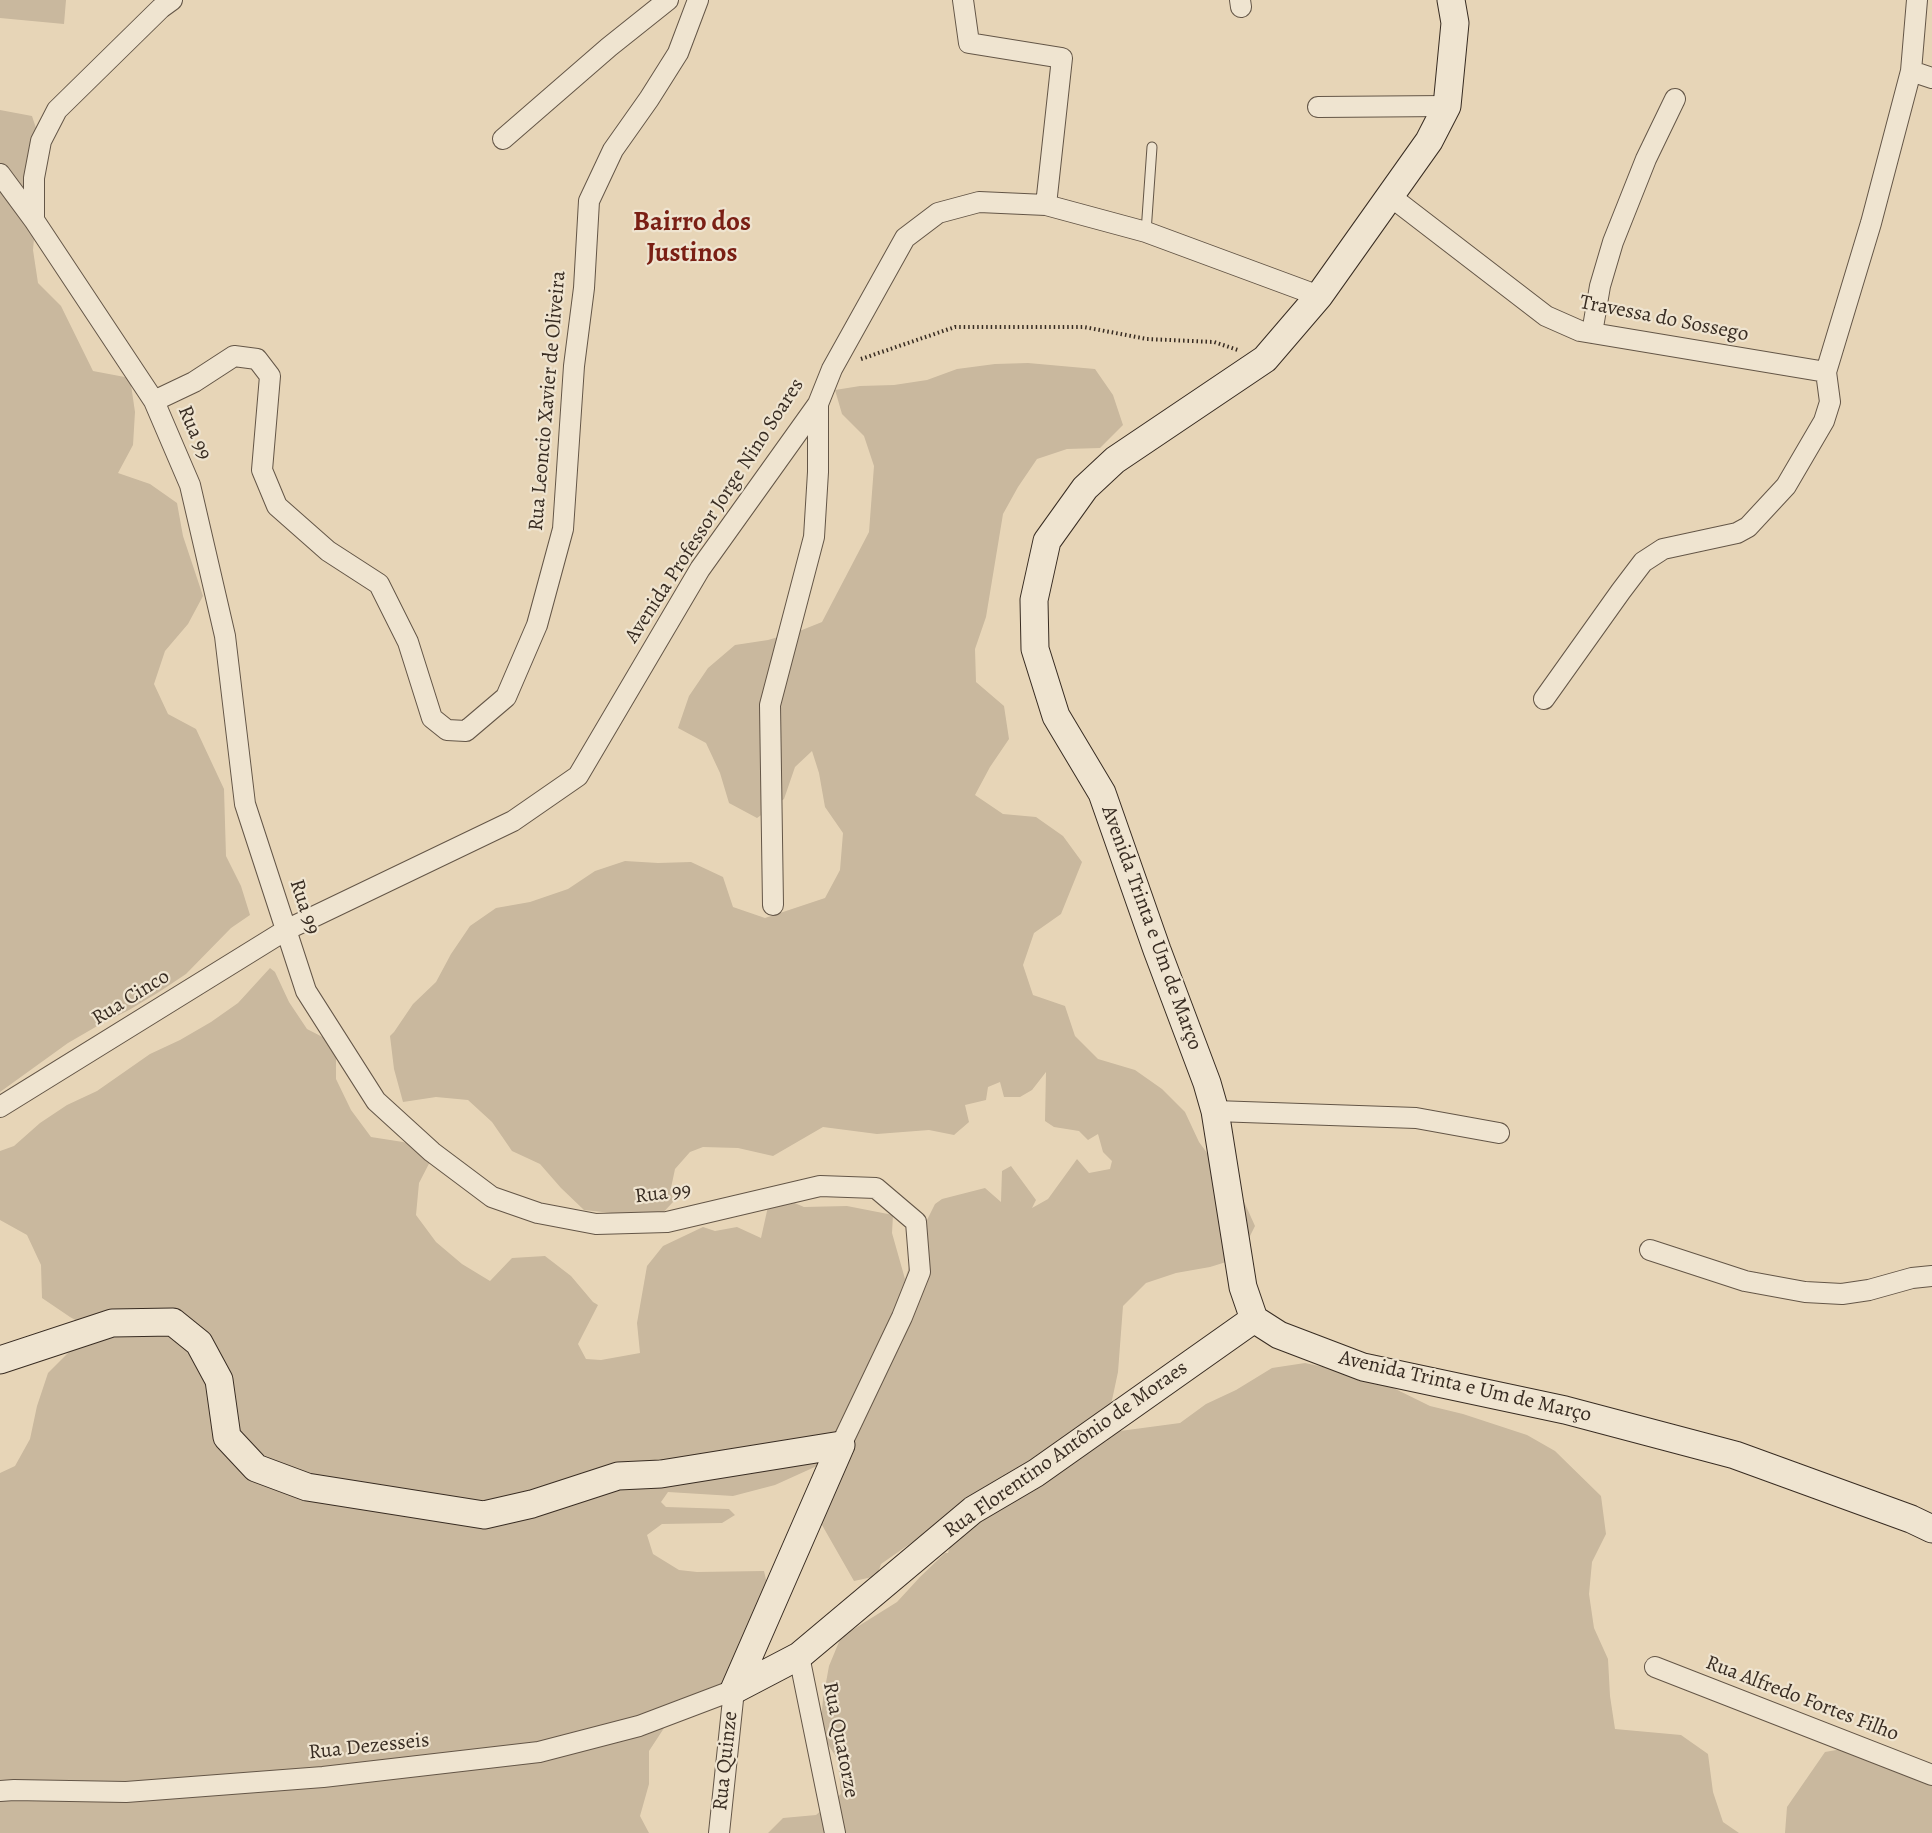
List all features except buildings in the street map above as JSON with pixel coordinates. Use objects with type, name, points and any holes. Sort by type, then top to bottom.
[{"type":"street","points":[[34,220],[34,178],[41,141],[57,110],[161,8],[172,0]]},
{"type":"street","points":[[503,139],[609,47],[668,0]]},
{"type":"street","name":"Rua Leoncio Xavier de Oliveira","points":[[154,400],[194,382],[234,356],[257,359],[270,376],[262,470],[276,506],[328,551],[379,584],[408,642],[432,718],[447,730],[466,731],[506,697],[537,625],[563,528],[574,366],[584,288],[589,201],[612,150],[649,99],[678,52],[698,0]]},
{"type":"street","points":[[963,0],[969,43],[1062,58],[1046,205]]},
{"type":"street","name":"Avenida Trinta e Um de Março","points":[[1451,0],[1455,23],[1447,106],[1429,141],[1319,296],[1265,359],[1115,460],[1084,488],[1047,542],[1034,600],[1035,649],[1056,716],[1102,793],[1157,950],[1208,1083],[1215,1111],[1243,1287],[1254,1319],[1279,1335],[1363,1367],[1565,1410],[1735,1455],[1932,1528]]},
{"type":"street","points":[[1544,699],[1643,562],[1663,549],[1737,533],[1755,522],[1786,486],[1824,421],[1830,402],[1826,372],[1871,223],[1911,71],[1917,0]]},
{"type":"street","points":[[1911,71],[1932,78]]},
{"type":"street","points":[[1592,333],[1600,286],[1612,242],[1646,159],[1675,99]]},
{"type":"street","points":[[1318,107],[1447,106]]},
{"type":"street","name":"Rua 99","points":[[0,174],[34,220],[154,400],[190,485],[225,636],[245,804],[306,991],[376,1101],[432,1152],[492,1197],[538,1213],[596,1224],[667,1222],[820,1186],[876,1188],[916,1222],[920,1272],[902,1317],[841,1445]]},
{"type":"street","name":"Travessa do Sossego","points":[[1390,196],[1546,316],[1580,331],[1826,372]]},
{"type":"street","name":"Avenida Professor Jorge Nino Soares","points":[[286,930],[513,821],[578,776],[700,569],[818,404],[832,369],[905,238],[938,213],[979,202],[1046,205],[1146,232],[1319,296]]},
{"type":"street","points":[[773,905],[770,705],[813,537],[818,472],[818,404]]},
{"type":"street","name":"Rua Cinco","points":[[0,1107],[286,930]]},
{"type":"street","points":[[1215,1111],[1416,1118],[1499,1133]]},
{"type":"street","points":[[1650,1250],[1745,1281],[1805,1292],[1842,1294],[1869,1290],[1912,1278],[1932,1276]]},
{"type":"street","name":"Rua Florentino Antônio de Moraes","points":[[799,1656],[973,1510],[1036,1473],[1254,1319]]},
{"type":"street","points":[[0,1360],[112,1323],[173,1322],[199,1343],[219,1380],[227,1437],[256,1468],[307,1487],[484,1515],[532,1504],[618,1476],[661,1474],[841,1445]]},
{"type":"street","points":[[734,1690],[841,1445]]},
{"type":"street","name":"Rua Quinze","points":[[719,1833],[734,1690],[799,1656]]},
{"type":"street","name":"Rua Quatorze","points":[[799,1656],[835,1833]]},
{"type":"street","name":"Rua Alfredo Fortes Filho","points":[[1655,1667],[1932,1775]]},
{"type":"street","name":"Rua Dezesseis","points":[[0,1791],[126,1792],[323,1777],[539,1752],[639,1726],[734,1690]]},
{"type":"lane","points":[[1146,232],[1152,147]]},
{"type":"path","points":[[832,369],[955,327],[1084,327],[1147,339],[1214,342],[1265,359]]},
{"type":"shaded area","points":[[0,0],[66,0],[64,24],[0,18]]},
{"type":"shaded area","points":[[0,110],[32,116],[42,146],[33,250],[38,283],[61,306],[93,371],[130,378],[135,412],[133,445],[118,473],[150,484],[177,503],[183,536],[203,596],[188,624],[165,651],[154,684],[168,714],[196,729],[224,789],[226,856],[241,886],[250,915],[231,928],[186,974],[129,1010],[68,1043],[0,1092]]},
{"type":"shaded area","points":[[1028,363],[1095,369],[1113,395],[1123,425],[1100,448],[1067,449],[1037,459],[1003,514],[986,617],[975,649],[976,682],[1004,706],[1009,739],[975,795],[1003,814],[1036,817],[1063,836],[1082,862],[1061,914],[1034,933],[1023,965],[1033,995],[1065,1006],[1075,1036],[1098,1059],[1135,1070],[1162,1089],[1185,1112],[1199,1142],[1241,1195],[1255,1226],[1239,1258],[1210,1267],[1176,1273],[1146,1283],[1123,1306],[1118,1372],[1105,1433],[1180,1423],[1206,1404],[1236,1390],[1272,1368],[1305,1363],[1371,1377],[1430,1406],[1527,1435],[1555,1451],[1601,1496],[1606,1534],[1592,1562],[1589,1594],[1594,1628],[1608,1659],[1615,1729],[1681,1735],[1708,1754],[1713,1792],[1723,1822],[1739,1833],[768,1833],[783,1818],[816,1815],[841,1794],[838,1760],[820,1732],[829,1666],[841,1637],[897,1602],[920,1577],[945,1553],[948,1553],[956,1526],[934,1527],[881,1564],[877,1576],[854,1581],[818,1518],[828,1461],[775,1485],[733,1496],[668,1492],[661,1502],[666,1507],[729,1509],[735,1515],[722,1523],[662,1524],[647,1535],[653,1554],[679,1570],[764,1571],[771,1601],[752,1667],[668,1722],[649,1751],[649,1784],[640,1816],[649,1833],[0,1833],[0,1473],[15,1466],[30,1439],[37,1406],[48,1373],[71,1350],[97,1332],[42,1298],[41,1265],[27,1235],[0,1220],[0,1151],[14,1146],[40,1123],[67,1105],[97,1091],[150,1054],[211,1022],[238,1003],[270,968],[275,972],[289,1002],[307,1029],[336,1044],[336,1079],[351,1110],[371,1137],[403,1142],[434,1154],[419,1183],[416,1215],[436,1242],[462,1264],[490,1281],[512,1258],[545,1256],[571,1276],[598,1305],[578,1344],[586,1359],[601,1360],[640,1353],[637,1323],[647,1266],[663,1246],[703,1227],[715,1231],[737,1227],[761,1238],[771,1193],[804,1207],[847,1206],[893,1215],[892,1233],[905,1279],[921,1232],[935,1204],[942,1199],[985,1188],[1001,1202],[1002,1171],[1011,1166],[1036,1200],[1032,1208],[1048,1199],[1077,1159],[1089,1173],[1110,1169],[1112,1161],[1103,1152],[1098,1134],[1088,1140],[1079,1131],[1054,1127],[1045,1121],[1046,1072],[1032,1090],[1020,1097],[1004,1097],[1000,1082],[988,1087],[986,1100],[965,1105],[969,1122],[954,1135],[929,1130],[877,1134],[823,1127],[773,1156],[738,1148],[703,1147],[690,1152],[675,1169],[671,1188],[673,1202],[658,1218],[584,1210],[540,1164],[512,1151],[492,1122],[468,1100],[436,1097],[403,1102],[394,1069],[390,1036],[413,1004],[436,982],[470,926],[496,908],[530,902],[568,889],[595,871],[625,861],[691,862],[723,877],[733,907],[765,918],[825,898],[840,870],[843,833],[825,807],[819,773],[812,751],[795,767],[784,799],[757,818],[729,803],[720,773],[706,743],[678,728],[689,696],[708,668],[735,645],[768,640],[822,622],[869,532],[874,466],[864,436],[842,414],[835,390],[927,380],[957,369]]},
{"type":"shaded area","points":[[1859,1746],[1932,1779],[1932,1833],[1785,1833],[1787,1807],[1825,1752]]},
{"type":"district","name":"Bairro dos Justinos","points":[[692,238]]}]
